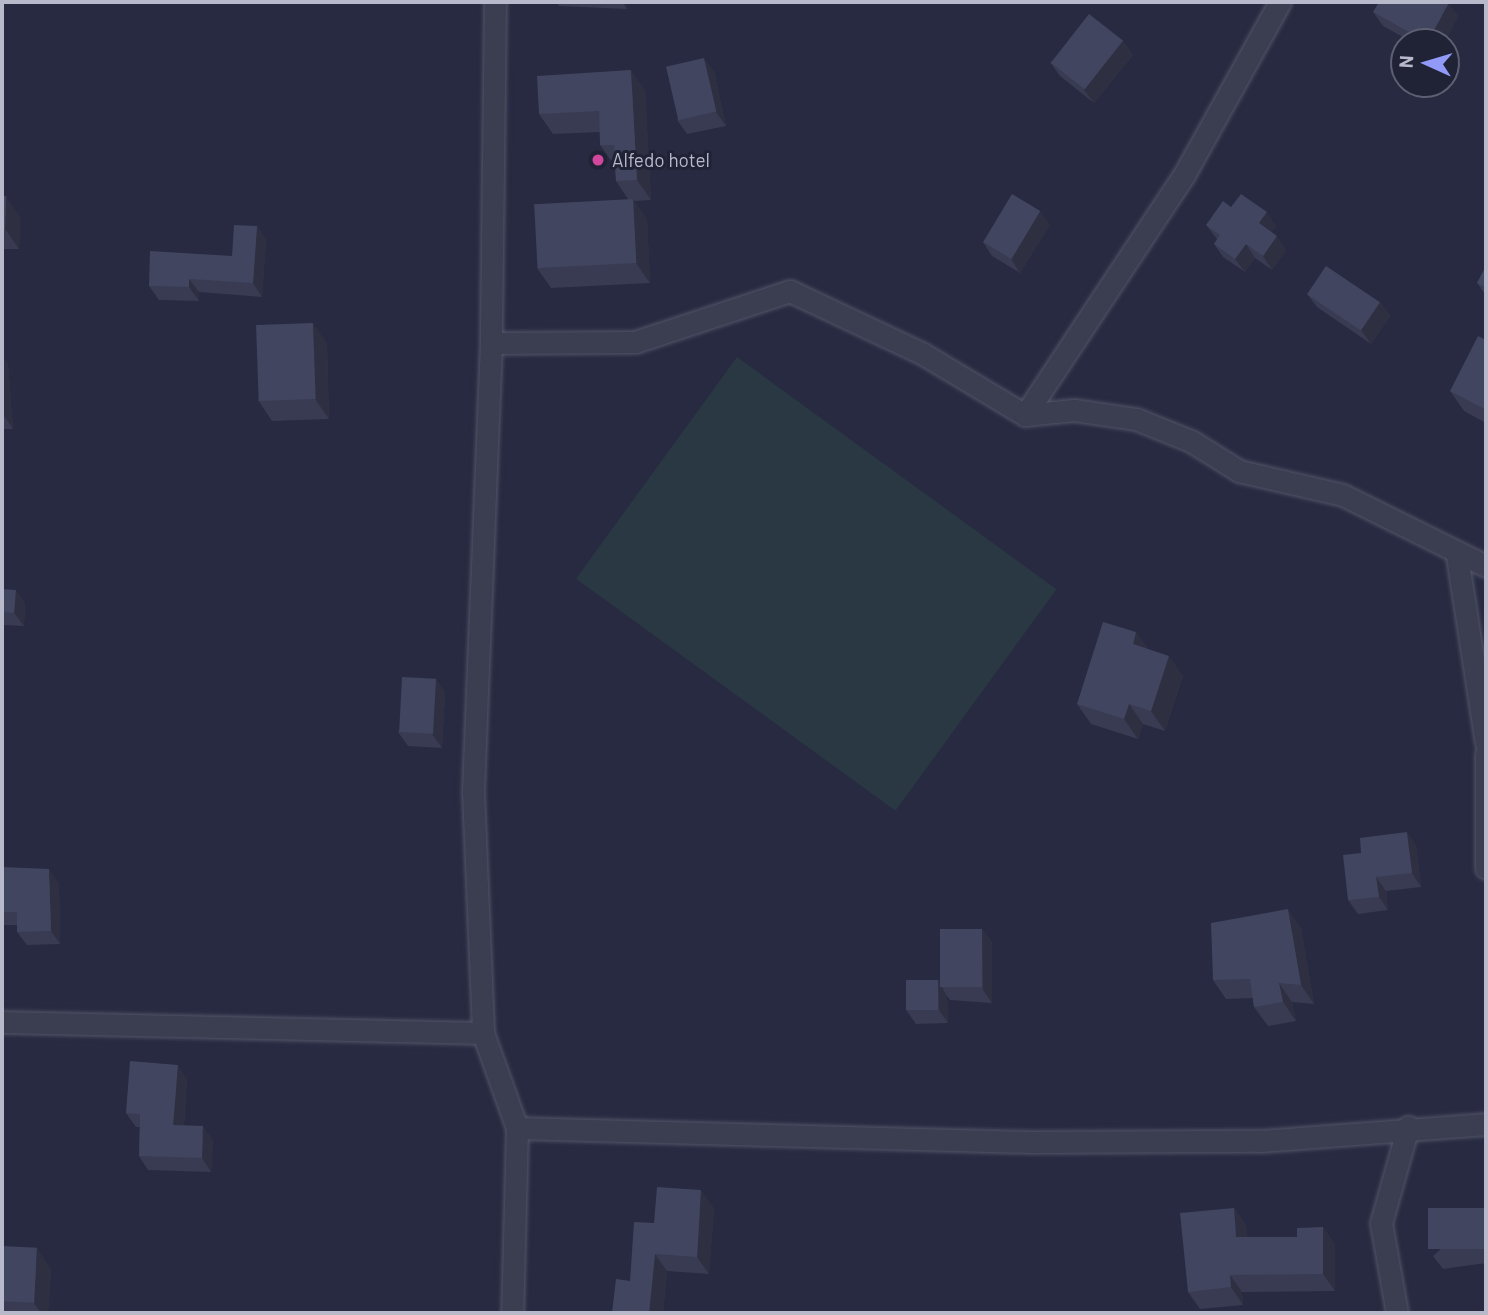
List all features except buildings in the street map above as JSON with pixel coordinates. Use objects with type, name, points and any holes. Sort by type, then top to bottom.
[{"type":"street","points":[[495,2],[491,343],[473,791],[483,1034],[517,1128],[512,1313]]},
{"type":"street","points":[[1025,415],[1184,175],[1280,2]]},
{"type":"street","points":[[491,343],[635,342],[790,291],[813,297],[923,354],[1025,415],[1074,410],[1136,419],[1240,471],[1343,495],[1457,556],[1486,566]]},
{"type":"street","points":[[1457,556],[1486,743]]},
{"type":"street","points":[[1486,754],[1486,868]]},
{"type":"street","points":[[2,1022],[483,1034]]},
{"type":"street","points":[[517,1128],[1032,1142],[1261,1141],[1486,1124]]},
{"type":"street","points":[[1397,1313],[1381,1223],[1408,1128]]},
{"type":"shaded area","points":[[737,357],[1057,589],[896,811],[576,579]]},
{"type":"place","name":"Alfedo hotel","points":[[598,160]]}]
